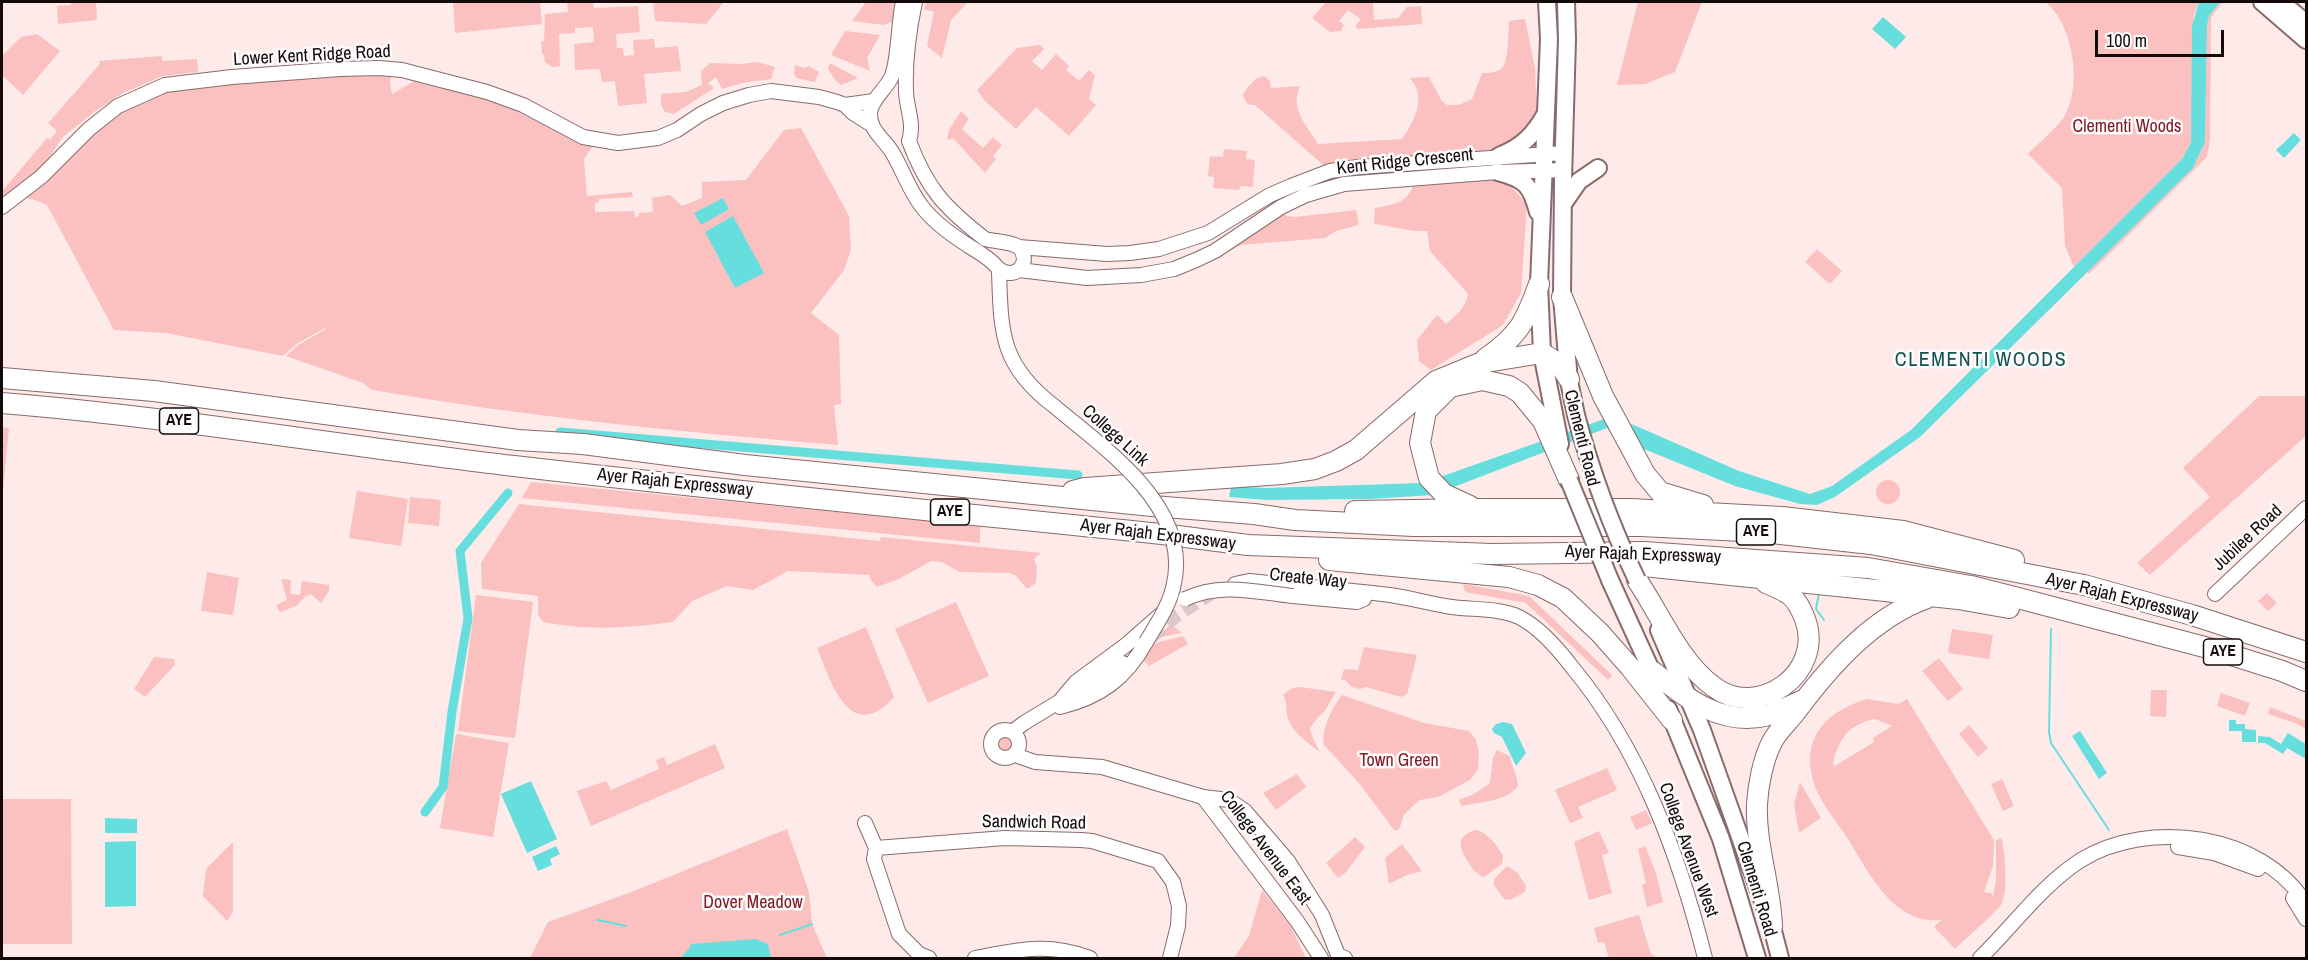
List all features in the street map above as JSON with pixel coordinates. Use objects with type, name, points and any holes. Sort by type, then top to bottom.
[{"type":"highway","points":[[1063,497],[1075,490],[1085,488],[1282,474],[1315,469],[1336,461],[1356,450],[1436,381],[1480,363],[1507,344],[1519,330],[1528,314],[1539,284]]},
{"type":"highway","points":[[1562,297],[1603,396],[1645,474],[1660,492],[1732,514]]},
{"type":"highway","points":[[1480,363],[1542,353],[1559,364],[1569,380]]},
{"type":"highway","name":"Ayer Rajah Expressway","points":[[2,378],[154,392],[518,440],[584,444],[745,465],[1254,514],[1295,520],[1413,526],[1641,526],[1763,532],[1870,544],[2084,585],[2192,615],[2307,652]]},
{"type":"highway","points":[[1475,509],[1444,494],[1429,478],[1420,443],[1426,411],[1450,387],[1482,380],[1509,386],[1520,393],[1543,421],[1569,480]]},
{"type":"highway","name":"Ayer Rajah Expressway","points":[[2,402],[251,430],[511,466],[1248,545],[1492,554],[1644,552],[1869,568],[1971,586],[2212,649],[2307,681]]},
{"type":"highway","points":[[1254,514],[1475,509],[1631,509],[1815,520],[1836,514],[1892,522],[1903,531],[2036,567],[2084,585]]},
{"type":"highway","points":[[1248,545],[1281,556],[1509,577],[1538,585],[1563,598],[1600,633],[1672,720]]},
{"type":"highway","points":[[1492,554],[1529,561],[1648,565],[1755,579],[1844,586],[2016,609],[2042,605]]},
{"type":"highway","points":[[1637,580],[1677,644],[1701,676],[1715,689],[1734,697],[1755,697],[1774,692],[1791,680],[1803,665],[1810,645],[1808,626],[1801,608],[1788,593],[1755,579]]},
{"type":"highway","points":[[1772,927],[1771,900],[1759,836],[1757,804],[1771,744],[1803,700],[1845,654],[1889,616],[1906,605],[1930,597]]},
{"type":"highway","points":[[1652,671],[1691,702],[1710,711],[1740,717],[1767,715],[1803,700]]},
{"type":"main road","name":"Clementi Road","points":[[1546,2],[1550,39],[1539,284],[1542,353],[1556,429],[1569,480],[1652,671],[1721,839],[1757,958]]},
{"type":"main road","name":"Clementi Road","points":[[1566,2],[1562,297],[1569,380],[1589,464],[1617,537],[1691,702],[1772,927],[1780,958]]},
{"type":"main road","points":[[2262,2],[2307,40]]},
{"type":"main road","points":[[2284,4],[2307,23]]},
{"type":"main road","points":[[1542,228],[1532,192],[1525,183],[1498,164],[1532,137],[1547,113]]},
{"type":"main road","points":[[1563,204],[1579,181],[1598,168]]},
{"type":"street","points":[[903,2],[892,75],[870,109],[872,125],[886,144],[905,181],[923,208],[953,236],[997,268]]},
{"type":"street","name":"Kent Ridge Crescent","points":[[915,2],[906,75],[912,133],[909,141],[926,180],[945,205],[985,239],[1015,245],[1130,254],[1166,248],[1208,233],[1270,195],[1330,171],[1384,165],[1498,164],[1544,171],[1564,162]]},
{"type":"street","name":"Lower Kent Ridge Road","points":[[5,203],[41,177],[89,129],[118,106],[165,85],[190,82],[340,69],[402,70],[487,92],[523,105],[583,137],[618,143],[658,138],[677,130],[723,103],[771,91],[819,97],[845,105],[872,125]]},
{"type":"street","points":[[879,97],[892,92],[900,95],[907,102]]},
{"type":"street","name":"Lower Kent Ridge Road","points":[[845,105],[879,97]]},
{"type":"street","points":[[886,144],[901,147],[909,141]]},
{"type":"street","name":"Kent Ridge Crescent","points":[[997,268],[1007,274],[1094,278],[1141,275],[1174,269],[1215,251],[1281,207],[1306,195],[1344,184],[1498,164],[1545,153],[1564,162]]},
{"type":"street","points":[[1384,165],[1388,171],[1384,180]]},
{"type":"street","points":[[1330,171],[1344,184]]},
{"type":"street","points":[[997,268],[994,257],[996,250],[1003,244],[1015,245],[1024,256],[1023,264],[1001,298]]},
{"type":"street","name":"College Link","points":[[997,268],[1002,333],[1012,361],[1023,377],[1043,398],[1125,467],[1151,495],[1166,519],[1176,556],[1176,576],[1170,600],[1124,674],[1109,687],[1078,702],[1043,711]]},
{"type":"street","name":"Jubilee Road","points":[[2215,594],[2307,508]]},
{"type":"street","name":"Create Way","points":[[1234,584],[1249,581],[1377,594]]},
{"type":"street","name":"Create Way","points":[[1146,642],[1166,615],[1184,600],[1213,589],[1357,602],[1377,594]]},
{"type":"street","name":"College Avenue West","points":[[1377,594],[1517,616],[1550,642],[1564,657],[1602,706],[1646,786],[1673,854],[1705,958]]},
{"type":"street","name":"College Link","points":[[1059,702],[1071,686],[1126,645],[1164,612]]},
{"type":"street","points":[[1123,663],[1012,732],[999,732],[993,738],[994,753],[1000,757],[1008,758],[1015,755],[1035,762],[1102,767],[1203,797]]},
{"type":"street","points":[[1012,732],[1019,743],[1015,755]]},
{"type":"street","name":"College Avenue East","points":[[1203,797],[1297,921],[1321,958]]},
{"type":"street","name":"College Avenue East","points":[[1203,797],[1229,800],[1245,811],[1288,861],[1322,915],[1338,955],[1345,958]]},
{"type":"street","points":[[866,823],[876,848],[874,859],[899,934],[919,954],[929,958]]},
{"type":"street","points":[[1980,958],[2073,866],[2100,851],[2137,839],[2170,837],[2250,864],[2266,873],[2297,902],[2307,919]]},
{"type":"street","name":"Sandwich Road","points":[[876,848],[1005,838],[1081,840],[1092,841],[1158,861],[1173,882],[1179,906],[1178,926],[1170,958]]},
{"type":"street","points":[[2194,845],[2242,851],[2269,866],[2288,881],[2307,904]]},
{"type":"street","points":[[1989,958],[2031,909]]},
{"type":"street","points":[[975,958],[1030,947],[1072,952],[1090,958]]},
{"type":"green space","points":[[71,2],[96,2],[97,20],[58,24],[57,6],[71,5]]},
{"type":"green space","points":[[453,2],[540,2],[542,24],[455,33]]},
{"type":"green space","points":[[567,2],[593,2],[594,8],[638,6],[640,32],[616,34],[617,48],[623,48],[624,56],[634,55],[633,40],[654,39],[655,48],[678,46],[681,71],[644,74],[647,103],[618,106],[615,81],[602,82],[600,69],[575,70],[574,44],[594,42],[593,27],[575,28],[575,33],[559,34],[560,66],[552,67],[545,62],[542,54],[541,42],[544,41],[545,14],[568,12]]},
{"type":"green space","points":[[653,2],[724,2],[706,24],[655,21]]},
{"type":"green space","points":[[866,2],[898,2],[893,21],[884,25],[852,21]]},
{"type":"green space","points":[[926,2],[968,2],[951,20],[942,58],[927,46],[934,12],[924,9]]},
{"type":"green space","points":[[1326,2],[1373,2],[1374,20],[1398,18],[1407,7],[1421,6],[1422,24],[1357,29],[1356,25],[1361,19],[1348,10],[1339,21],[1344,25],[1341,31],[1330,32],[1312,18]]},
{"type":"green space","points":[[1638,2],[1702,2],[1675,72],[1645,84],[1617,85]]},
{"type":"green space","name":"Clementi Woods","points":[[2045,2],[2199,2],[2194,15],[2191,143],[2182,159],[2074,267],[2065,246],[2062,188],[2028,154],[2064,117],[2073,89],[2074,73],[2068,39],[2055,11]]},
{"type":"green space","points":[[2220,2],[2223,2],[2211,17],[2210,139],[2207,157],[2089,274],[2087,272],[2193,168],[2205,142],[2207,27],[2209,16]]},
{"type":"green space","points":[[1525,19],[1535,68],[1537,115],[1512,150],[1330,171],[1255,105],[1247,103],[1243,94],[1252,83],[1264,76],[1270,81],[1271,88],[1300,86],[1297,95],[1298,110],[1318,144],[1402,139],[1417,109],[1418,93],[1410,78],[1429,77],[1442,101],[1447,105],[1459,105],[1472,99],[1482,73],[1497,71],[1504,66],[1509,21]]},
{"type":"green space","points":[[845,31],[880,35],[867,58],[870,71],[831,55]]},
{"type":"green space","points":[[37,34],[60,51],[23,95],[2,75],[2,56],[21,37]]},
{"type":"green space","points":[[1040,45],[1044,49],[1032,61],[1042,70],[1056,54],[1069,66],[1066,70],[1079,81],[1089,70],[1095,75],[1089,99],[1096,105],[1069,136],[1036,107],[1016,129],[985,101],[977,90],[1017,48]]},
{"type":"green space","points":[[162,56],[162,61],[197,59],[198,72],[163,76],[123,93],[94,112],[63,137],[46,162],[15,195],[89,129],[165,85],[393,69],[390,82],[392,94],[423,76],[461,84],[597,140],[584,159],[587,196],[632,192],[633,197],[599,199],[599,202],[595,203],[595,212],[634,211],[635,217],[639,216],[639,213],[653,212],[652,198],[670,195],[682,206],[702,198],[702,182],[746,180],[784,130],[801,128],[849,216],[851,250],[844,270],[811,313],[839,335],[841,404],[834,405],[838,445],[604,423],[372,390],[363,383],[286,356],[298,345],[325,328],[298,343],[283,356],[166,333],[114,330],[47,205],[24,198],[2,203],[2,191],[47,138],[50,140],[57,131],[48,123],[100,64],[99,61]]},
{"type":"green space","points":[[758,62],[775,67],[771,79],[742,83],[722,89],[716,77],[708,83],[714,88],[674,114],[665,112],[661,105],[661,94],[686,92],[702,85],[701,71],[710,63]]},
{"type":"green space","points":[[830,63],[858,78],[841,85],[828,69]]},
{"type":"green space","points":[[795,65],[804,68],[809,66],[819,72],[815,82],[796,78]]},
{"type":"green space","points":[[961,111],[969,119],[962,129],[983,148],[993,137],[1002,145],[993,156],[996,159],[985,173],[953,138],[947,140],[949,130]]},
{"type":"green space","points":[[1224,149],[1247,151],[1246,159],[1255,160],[1253,187],[1240,186],[1239,190],[1213,188],[1214,177],[1208,176],[1210,156],[1223,157]]},
{"type":"green space","points":[[1498,172],[1527,204],[1521,293],[1503,325],[1431,370],[1419,361],[1417,340],[1437,315],[1446,324],[1463,307],[1468,294],[1430,251],[1427,231],[1374,224],[1375,208],[1402,200],[1410,192],[1416,178]]},
{"type":"green space","points":[[1356,210],[1359,225],[1336,231],[1325,238],[1241,245],[1218,257],[1283,212],[1287,216],[1295,217]]},
{"type":"green space","points":[[1817,249],[1842,271],[1830,284],[1805,262]]},
{"type":"green space","points":[[2259,396],[2306,396],[2306,436],[2150,575],[2137,563],[2210,497],[2183,468]]},
{"type":"green space","points":[[2,427],[9,428],[2,500]]},
{"type":"green space","points":[[1888,480],[1896,484],[1900,492],[1896,500],[1888,504],[1880,500],[1876,492],[1880,484]]},
{"type":"green space","points":[[531,482],[980,526],[980,543],[522,498]]},
{"type":"green space","points":[[357,491],[408,499],[401,546],[349,538]]},
{"type":"green space","points":[[410,497],[441,500],[439,526],[408,523]]},
{"type":"green space","points":[[519,504],[880,541],[881,537],[1041,553],[1034,559],[1037,568],[1036,583],[1027,589],[1016,576],[1010,573],[960,572],[942,562],[931,561],[899,579],[877,587],[870,579],[870,575],[788,571],[753,590],[727,586],[692,601],[673,622],[624,627],[577,627],[543,622],[538,615],[538,596],[482,589],[481,563]]},
{"type":"green space","points":[[207,572],[239,578],[233,615],[201,611]]},
{"type":"green space","points":[[281,579],[291,580],[290,594],[300,595],[302,581],[329,585],[329,591],[321,603],[311,594],[296,606],[280,612],[276,605],[287,600]]},
{"type":"green space","points":[[1463,584],[1529,596],[1612,675],[1608,680],[1526,603],[1465,592]]},
{"type":"green space","points":[[2267,593],[2277,603],[2268,611],[2258,601]]},
{"type":"green space","points":[[476,595],[533,602],[515,738],[458,731]]},
{"type":"green space","points":[[956,602],[989,676],[928,703],[895,629]]},
{"type":"green space","points":[[1171,624],[1182,633],[1156,638]]},
{"type":"green space","points":[[866,627],[894,697],[879,710],[865,715],[854,712],[844,704],[817,648]]},
{"type":"green space","points":[[1952,629],[1993,635],[1989,659],[1948,653]]},
{"type":"green space","points":[[1183,636],[1188,644],[1149,666],[1143,660],[1155,643]]},
{"type":"green space","points":[[1364,647],[1417,655],[1407,694],[1401,697],[1366,687],[1360,689],[1341,680],[1344,669],[1358,670]]},
{"type":"green space","points":[[154,657],[174,659],[175,665],[145,697],[134,689]]},
{"type":"green space","points":[[1939,658],[1963,689],[1948,701],[1922,671]]},
{"type":"green space","points":[[1300,687],[1336,692],[1324,712],[1310,728],[1320,752],[1296,732],[1287,715],[1283,695],[1290,689]]},
{"type":"green space","points":[[2151,690],[2167,690],[2166,717],[2150,716]]},
{"type":"green space","points":[[2221,693],[2250,703],[2245,716],[2217,706]]},
{"type":"green space","name":"Town Green","points":[[1342,695],[1424,723],[1469,731],[1476,740],[1479,752],[1478,769],[1470,780],[1438,797],[1420,800],[1404,815],[1399,830],[1394,830],[1359,783],[1324,745],[1324,733],[1328,719]]},
{"type":"green space","points":[[1867,699],[1898,704],[1907,699],[1994,840],[1993,866],[1984,892],[1991,893],[1993,896],[1996,881],[1996,840],[2002,838],[2006,880],[2002,903],[1955,949],[1934,927],[1941,920],[1924,919],[1909,914],[1883,893],[1817,792],[1810,761],[1815,736],[1831,717]],"holes":[[[1875,719],[1892,726],[1873,738],[1874,742],[1835,766],[1833,763],[1842,739],[1858,724]]]},
{"type":"green space","points":[[2270,707],[2306,721],[2306,729],[2268,714]]},
{"type":"green space","points":[[1969,725],[1988,748],[1978,757],[1959,734]]},
{"type":"green space","points":[[456,734],[509,743],[493,837],[440,828]]},
{"type":"green space","points":[[1005,734],[1012,737],[1015,744],[1012,751],[1005,754],[998,751],[995,744],[998,737]]},
{"type":"green space","points":[[715,744],[725,768],[591,826],[577,791],[606,781],[611,790],[659,769],[656,760],[664,757],[667,765]]},
{"type":"green space","points":[[1497,750],[1510,756],[1518,786],[1500,798],[1461,806],[1459,800],[1474,794],[1490,783],[1493,758]]},
{"type":"green space","points":[[1607,768],[1617,790],[1578,807],[1583,818],[1570,823],[1555,790]]},
{"type":"green space","points":[[1297,774],[1306,787],[1276,810],[1263,793]]},
{"type":"green space","points":[[2002,779],[2014,806],[2003,811],[1991,784]]},
{"type":"green space","points":[[1800,782],[1821,818],[1799,833],[1794,804]]},
{"type":"green space","points":[[2,799],[71,799],[72,944],[2,944]]},
{"type":"green space","points":[[1646,810],[1652,823],[1636,830],[1630,817]]},
{"type":"green space","name":"Dover Meadow","points":[[787,829],[809,892],[812,924],[827,958],[530,958],[548,922],[629,893]]},
{"type":"green space","points":[[1475,830],[1488,836],[1503,856],[1502,864],[1484,877],[1472,868],[1461,846],[1462,839]]},
{"type":"green space","points":[[1599,831],[1609,853],[1602,855],[1612,893],[1589,900],[1574,842]]},
{"type":"green space","points":[[1355,837],[1365,847],[1346,872],[1338,878],[1326,863]]},
{"type":"green space","points":[[233,842],[233,912],[227,921],[203,896],[206,869]]},
{"type":"green space","points":[[1402,844],[1422,871],[1389,884],[1385,858]]},
{"type":"green space","points":[[1645,846],[1656,873],[1663,902],[1647,907],[1642,885],[1646,883],[1638,849]]},
{"type":"green space","points":[[1507,866],[1517,872],[1526,886],[1525,892],[1510,900],[1504,899],[1494,885],[1494,879]]},
{"type":"green space","points":[[1262,890],[1290,925],[1306,958],[1234,958],[1249,936]]},
{"type":"green space","points":[[1639,915],[1651,954],[1655,958],[1609,958],[1604,942],[1598,943],[1594,928]]},
{"type":"water","points":[[2199,2],[2220,2],[2209,16],[2207,26],[2205,142],[2193,168],[1920,437],[1835,497],[1817,505],[1800,504],[1735,486],[1634,445],[1607,428],[1433,495],[1370,499],[1266,500],[1229,497],[1231,486],[1265,488],[1423,483],[1607,418],[1634,425],[1739,471],[1810,494],[1832,486],[1911,430],[2182,159],[2191,143],[2192,26]]},
{"type":"water","points":[[1883,17],[1906,37],[1895,49],[1872,29]]},
{"type":"water","points":[[2294,133],[2301,140],[2284,158],[2276,150]]},
{"type":"water","points":[[723,198],[729,209],[701,225],[694,213]]},
{"type":"water","points":[[733,216],[764,273],[735,288],[705,232]]},
{"type":"water","points":[[2229,720],[2236,720],[2236,724],[2245,724],[2245,729],[2256,730],[2256,742],[2242,742],[2242,731],[2229,731]]},
{"type":"water","points":[[1503,722],[1512,724],[1526,753],[1516,766],[1502,737],[1494,733],[1492,729],[1496,724]]},
{"type":"water","points":[[2080,731],[2107,773],[2099,779],[2072,736]]},
{"type":"water","points":[[2288,733],[2306,744],[2306,759],[2287,748],[2283,754],[2265,743],[2258,743],[2258,736],[2270,737],[2281,744]]},
{"type":"water","points":[[531,781],[557,839],[527,853],[501,794]]},
{"type":"water","points":[[105,818],[137,819],[137,833],[105,833]]},
{"type":"water","points":[[136,841],[136,906],[105,907],[105,842]]},
{"type":"water","points":[[556,846],[560,854],[550,859],[552,865],[538,871],[532,857]]},
{"type":"water","points":[[756,939],[768,944],[771,958],[682,958],[691,944]]},
{"type":"waterway","points":[[560,432],[1078,475]]},
{"type":"waterway","points":[[425,812],[443,787],[452,712],[468,618],[460,551],[508,493]]},
{"type":"waterway","points":[[1819,593],[1816,609],[1824,620]]},
{"type":"waterway","points":[[2051,629],[2049,732],[2051,743],[2109,830]]},
{"type":"waterway","points":[[598,920],[626,926]]},
{"type":"waterway","points":[[780,935],[812,924]]},
{"type":"tunnel","points":[[1151,637],[1177,615],[1211,593]]},
{"type":"district","name":"CLEMENTI WOODS","points":[[1981,361]]}]
